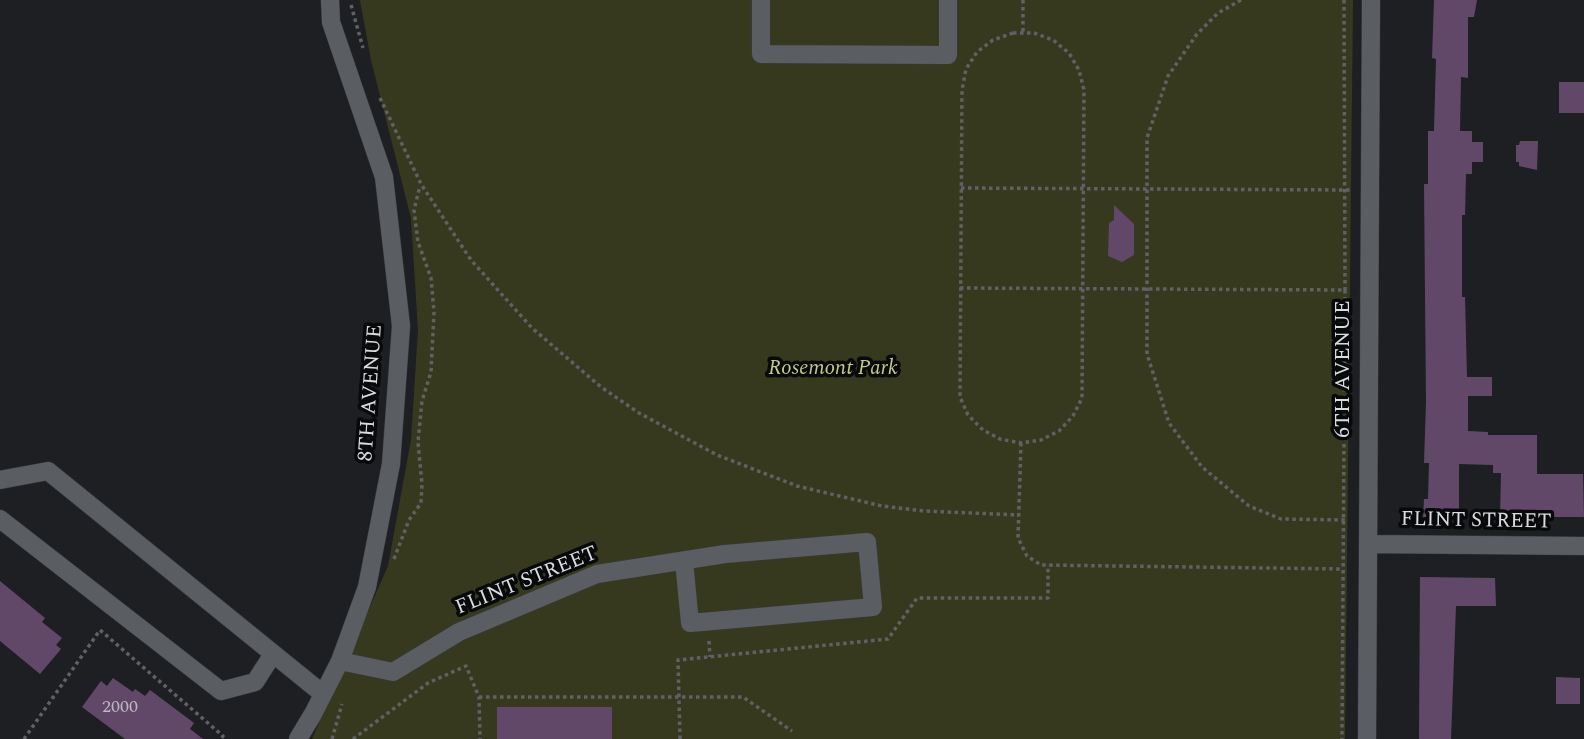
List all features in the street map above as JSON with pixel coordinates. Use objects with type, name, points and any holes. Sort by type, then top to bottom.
[{"type":"street","points":[[761,0],[761,54],[948,55],[948,0]]},
{"type":"street","name":"6TH AVENUE","points":[[1367,739],[1371,0]]},
{"type":"street","name":"8TH AVENUE","points":[[298,739],[340,661],[367,587],[391,464],[401,326],[384,177],[331,22],[330,3]]},
{"type":"street","points":[[0,480],[48,471],[323,694]]},
{"type":"street","points":[[0,519],[221,691],[255,682],[274,654]]},
{"type":"street","name":"FLINT STREET","points":[[340,661],[394,672],[459,632],[597,574],[725,554],[867,542],[873,607],[690,623],[684,561]]},
{"type":"street","name":"FLINT STREET","points":[[1368,544],[1584,546]]},
{"type":"path","points":[[351,5],[355,0]]},
{"type":"path","points":[[1023,0],[1023,33]]},
{"type":"path","points":[[1241,0],[1218,13],[1197,34],[1168,76],[1147,138],[1147,354],[1169,423],[1202,467],[1249,506],[1281,519],[1368,521]]},
{"type":"path","points":[[1342,739],[1344,0]]},
{"type":"path","points":[[330,3],[351,5]]},
{"type":"path","points":[[351,5],[363,51]]},
{"type":"path","points":[[1013,33],[1023,33],[1034,33],[1053,40],[1069,53],[1079,71],[1084,90],[1082,398],[1073,416],[1059,431],[1041,440],[1021,443],[1000,439],[982,430],[968,415],[960,397],[960,288],[962,90],[966,69],[977,52],[993,40],[1013,33]]},
{"type":"path","points":[[379,97],[421,184],[471,260],[532,328],[601,387],[678,436],[757,472],[839,497],[924,512],[1019,515]]},
{"type":"path","points":[[409,520],[421,503],[418,442],[422,401],[431,372],[434,312],[431,278],[418,242],[414,210],[421,184]]},
{"type":"path","points":[[961,188],[1368,190]]},
{"type":"path","points":[[960,288],[1345,290]]},
{"type":"path","points":[[1021,443],[1018,538],[1027,556],[1041,565],[1343,569]]},
{"type":"path","points":[[24,739],[100,631],[223,736],[221,739]]},
{"type":"path","points":[[353,739],[428,682],[466,666],[479,697],[480,739]]},
{"type":"path","points":[[679,696],[680,739]]},
{"type":"path","points":[[479,697],[743,697],[792,731]]},
{"type":"green space","name":"Rosemont Park","points":[[360,0],[1353,0],[1345,739],[312,739],[388,566],[411,440],[418,330],[411,218],[371,60]]},
{"type":"building","points":[[1434,0],[1477,0],[1474,17],[1468,17],[1468,78],[1461,77],[1460,131],[1472,131],[1472,142],[1483,142],[1483,162],[1472,162],[1472,174],[1466,174],[1465,215],[1462,215],[1462,297],[1465,297],[1467,377],[1492,377],[1492,396],[1468,396],[1468,431],[1488,432],[1488,435],[1537,435],[1537,474],[1583,474],[1584,517],[1536,517],[1535,523],[1516,523],[1516,519],[1500,518],[1501,473],[1493,473],[1493,465],[1459,464],[1459,519],[1423,519],[1424,499],[1428,499],[1429,463],[1424,463],[1424,184],[1428,184],[1428,131],[1434,131]]},
{"type":"building","points":[[1559,82],[1584,82],[1584,113],[1559,113]]},
{"type":"building","points":[[1520,141],[1538,141],[1537,170],[1519,166],[1519,162],[1516,162],[1516,145],[1519,145]]},
{"type":"building","points":[[1114,205],[1134,224],[1134,255],[1122,262],[1108,256],[1109,223],[1114,220]]},
{"type":"building","points":[[1420,577],[1495,578],[1496,606],[1456,606],[1451,739],[1419,739]]},
{"type":"building","points":[[0,581],[45,618],[42,622],[62,638],[56,645],[61,649],[40,674],[0,641]]},
{"type":"building","points":[[1556,677],[1580,678],[1580,704],[1556,704]]},
{"type":"building","points":[[113,678],[133,692],[135,689],[145,696],[150,690],[194,723],[190,729],[203,739],[125,739],[82,707],[101,681],[107,686]]},
{"type":"building","points":[[497,707],[612,707],[612,739],[497,739]]}]
